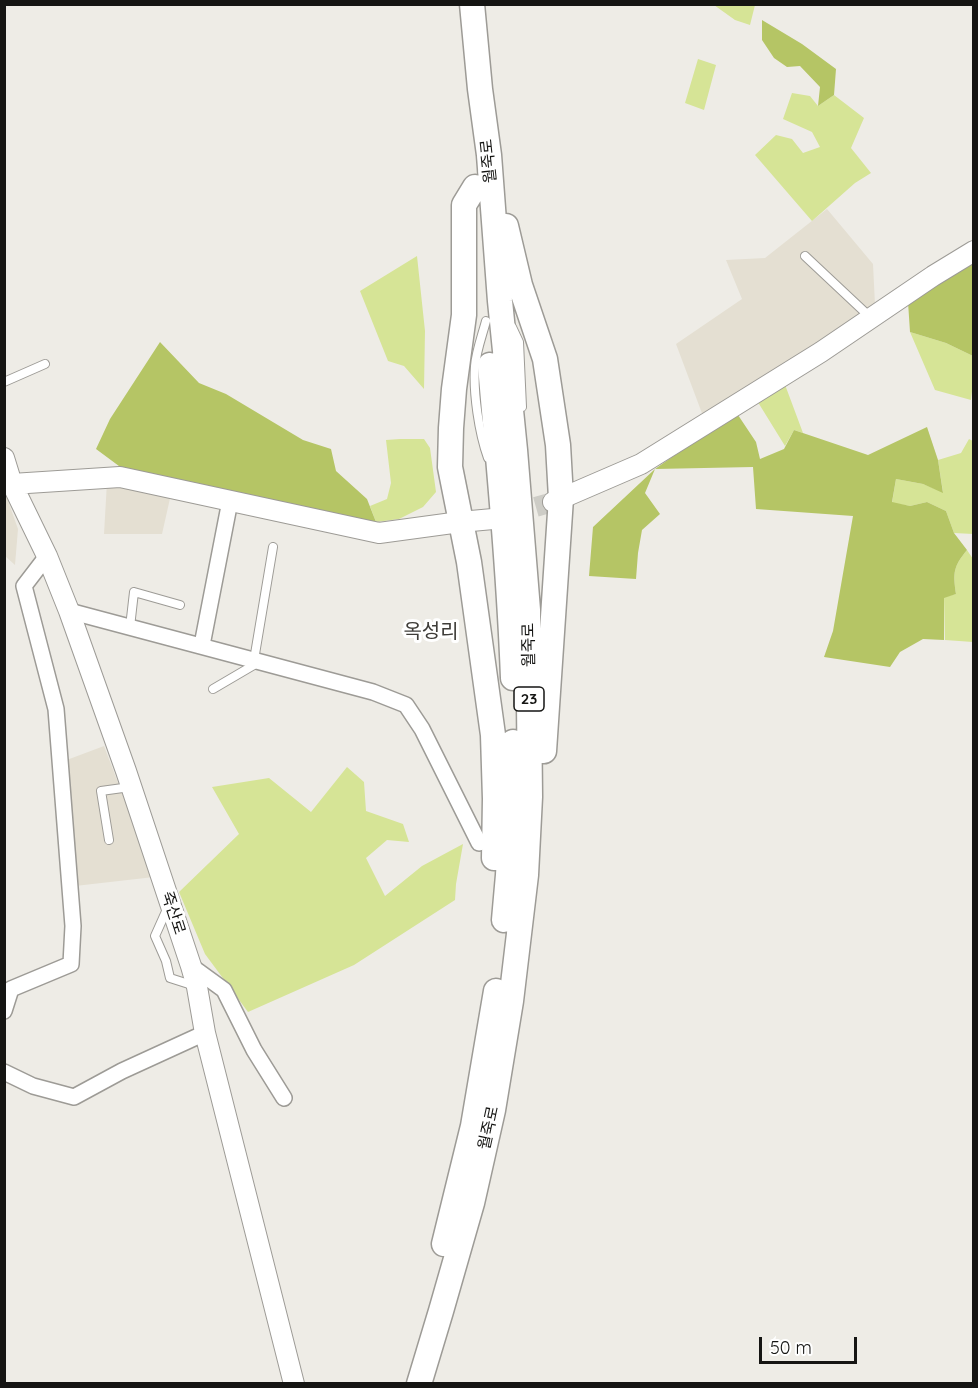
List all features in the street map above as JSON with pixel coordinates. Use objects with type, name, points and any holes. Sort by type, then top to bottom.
[{"type":"main road","name":"월죽로","points":[[401,1383],[447,1231],[473,1126],[496,990],[507,890],[513,805],[514,702],[502,497],[475,187],[456,4]]},
{"type":"main road","name":"월죽로","points":[[418,1383],[472,1203],[493,1110],[511,1001],[526,875],[530,797],[528,610],[489,155],[472,4]]},
{"type":"main road","points":[[489,155],[500,172],[503,215],[520,285],[545,359],[558,445],[542,778],[530,797]]},
{"type":"main road","points":[[475,187],[464,205],[464,315],[454,389],[450,467],[471,573],[493,735],[494,858],[507,890]]},
{"type":"street","points":[[557,500],[642,464],[821,352],[974,251]]},
{"type":"street","name":"죽산로","points":[[4,458],[8,484],[47,556],[69,611],[191,966],[205,1033],[294,1383]]},
{"type":"street","points":[[8,484],[120,477],[379,533],[493,519]]},
{"type":"street","points":[[202,645],[230,501]]},
{"type":"street","points":[[4,1011],[11,989],[71,964],[73,926],[56,709],[24,586],[47,556]]},
{"type":"street","points":[[69,611],[373,692],[406,705],[422,729],[479,843]]},
{"type":"street","points":[[191,966],[224,990],[254,1050],[284,1098]]},
{"type":"street","points":[[4,1072],[33,1086],[74,1097],[122,1071],[205,1033]]},
{"type":"lane","points":[[805,256],[872,318]]},
{"type":"lane","points":[[4,382],[45,364]]},
{"type":"lane","points":[[213,689],[257,661],[273,547]]},
{"type":"lane","points":[[130,627],[134,592],[180,605]]},
{"type":"lane","points":[[109,840],[101,791],[131,787]]},
{"type":"lane","points":[[170,903],[155,936],[166,961],[170,978],[197,987]]},
{"type":"shaded area","points":[[827,209],[873,264],[875,305],[803,354],[703,416],[676,344],[742,299],[726,260],[765,258]]},
{"type":"shaded area","points":[[107,482],[171,494],[162,534],[104,534]]},
{"type":"shaded area","points":[[5,497],[18,529],[15,565],[5,556]]},
{"type":"shaded area","points":[[104,746],[154,877],[75,886],[64,761]]},
{"type":"green space","points":[[714,5],[755,5],[750,25],[735,20]]},
{"type":"green space","points":[[762,20],[802,44],[836,69],[834,95],[818,106],[820,87],[800,66],[787,67],[774,58],[762,40]]},
{"type":"green space","points":[[698,59],[716,65],[704,110],[685,103]]},
{"type":"green space","points":[[792,93],[810,96],[818,106],[834,95],[864,118],[851,148],[871,173],[855,183],[812,221],[755,155],[776,135],[792,139],[803,153],[820,147],[812,132],[783,119]]},
{"type":"green space","points":[[417,256],[425,331],[424,389],[404,366],[388,361],[360,291]]},
{"type":"green space","points":[[973,262],[973,356],[946,343],[910,332],[908,302]]},
{"type":"green space","points":[[910,332],[946,343],[973,356],[971,400],[935,390]]},
{"type":"green space","points":[[160,342],[199,383],[226,394],[303,440],[331,449],[336,471],[367,499],[376,522],[349,519],[123,469],[96,449],[110,419]]},
{"type":"green space","points":[[784,382],[803,433],[794,430],[785,446],[756,399]]},
{"type":"green space","points":[[736,412],[756,442],[760,459],[784,449],[794,430],[868,455],[927,427],[938,460],[943,493],[923,484],[896,479],[892,502],[910,506],[927,502],[946,511],[954,533],[967,550],[955,570],[956,594],[944,598],[944,640],[923,639],[900,652],[890,667],[824,657],[833,631],[853,516],[756,509],[753,467],[655,469]]},
{"type":"green space","points":[[424,439],[430,448],[436,492],[423,507],[399,519],[376,522],[370,506],[387,499],[391,483],[386,440]]},
{"type":"green space","points":[[969,439],[973,441],[973,534],[954,533],[946,511],[927,502],[910,506],[892,503],[896,479],[923,484],[943,492],[938,460],[961,453]]},
{"type":"green space","points":[[655,469],[645,493],[660,514],[642,530],[636,579],[589,576],[593,527]]},
{"type":"green space","points":[[967,550],[973,559],[973,642],[945,640],[944,597],[956,594],[955,570]]},
{"type":"green space","points":[[347,767],[364,782],[366,811],[403,824],[409,842],[387,840],[366,858],[385,896],[422,866],[463,844],[455,900],[354,965],[248,1012],[205,954],[179,892],[239,834],[212,787],[269,778],[311,812]]},
{"type":"tunnel","points":[[507,515],[553,502]]},
{"type":"district","name":"옥성리","points":[[431,632]]}]
